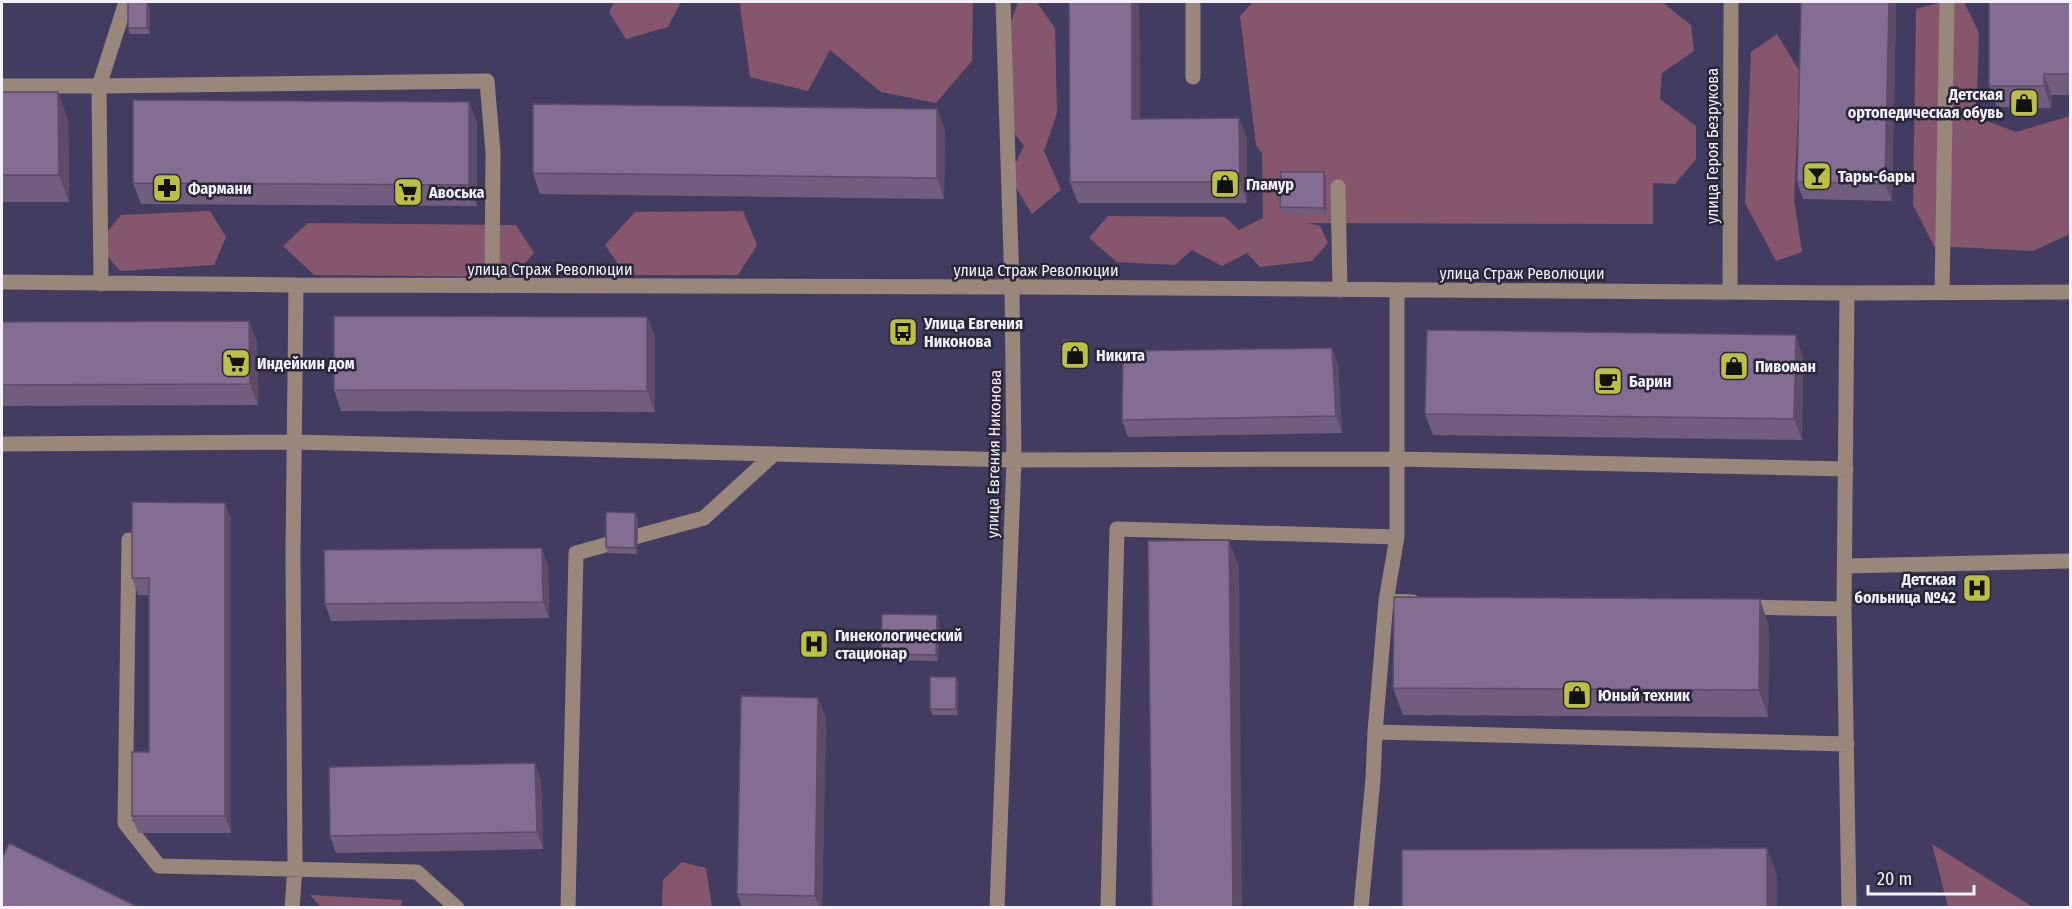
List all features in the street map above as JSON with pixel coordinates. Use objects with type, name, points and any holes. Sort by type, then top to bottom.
[{"type":"street","points":[[101,284],[99,86],[126,2]]},
{"type":"street","name":"улица Евгения Никонова","points":[[997,908],[1014,460],[1012,287],[1003,2]]},
{"type":"street","points":[[1193,2],[1193,77]]},
{"type":"street","name":"улица Героя Безрукова","points":[[1730,291],[1731,2]]},
{"type":"street","points":[[1942,292],[1947,2]]},
{"type":"street","points":[[2,86],[487,81],[493,152],[492,286]]},
{"type":"street","points":[[1338,187],[1340,290]]},
{"type":"street","name":"улица Страж Революции","points":[[2,282],[1847,293],[2070,292]]},
{"type":"street","points":[[292,908],[295,868],[296,285]]},
{"type":"street","points":[[1361,908],[1386,601],[1397,537],[1397,290]]},
{"type":"street","points":[[1847,293],[1844,609],[1849,908]]},
{"type":"street","points":[[2,444],[294,442],[1014,460],[1398,459],[1846,469]]},
{"type":"street","points":[[568,908],[576,553],[704,518],[774,454]]},
{"type":"street","points":[[1108,908],[1118,530],[1397,537]]},
{"type":"street","points":[[129,540],[125,824],[159,866],[417,872],[458,908]]},
{"type":"street","points":[[1845,566],[2070,561]]},
{"type":"street","points":[[1386,601],[1433,602]]},
{"type":"street","points":[[1726,607],[1844,609]]},
{"type":"street","points":[[1375,732],[1847,744]]},
{"type":"shaded area","points":[[614,2],[681,2],[668,27],[626,39],[609,12]]},
{"type":"shaded area","points":[[741,2],[973,2],[972,61],[936,103],[881,92],[830,50],[808,91],[750,77]]},
{"type":"shaded area","points":[[1018,2],[1041,2],[1038,4],[1055,28],[1057,113],[1044,151],[1061,190],[1032,214],[1009,176],[1024,146],[1007,123],[1008,31]]},
{"type":"shaded area","points":[[1253,2],[1662,2],[1691,25],[1694,51],[1662,73],[1660,99],[1696,126],[1696,159],[1675,184],[1653,183],[1653,224],[1307,223],[1320,226],[1328,243],[1312,261],[1260,267],[1247,253],[1222,266],[1192,250],[1175,265],[1117,262],[1089,238],[1108,216],[1225,217],[1239,230],[1263,218],[1262,153],[1256,145],[1240,16]]},
{"type":"shaded area","points":[[1942,2],[1964,2],[1979,33],[1976,117],[2016,132],[2070,116],[2070,234],[2033,251],[1934,246],[1913,205],[1916,9]]},
{"type":"shaded area","points":[[1777,34],[1800,72],[1794,199],[1802,252],[1776,261],[1745,203],[1751,52]]},
{"type":"shaded area","points":[[210,211],[226,237],[214,265],[120,271],[97,244],[121,215]]},
{"type":"shaded area","points":[[743,211],[757,245],[738,275],[626,275],[605,245],[635,212]]},
{"type":"shaded area","points":[[308,223],[516,225],[534,253],[513,277],[314,275],[283,246]]},
{"type":"shaded area","points":[[1932,844],[2033,907],[1948,907]]},
{"type":"shaded area","points":[[682,862],[706,868],[712,907],[662,907],[663,880]]},
{"type":"shaded area","points":[[310,895],[402,900],[401,907],[321,907]]},
{"type":"building","points":[[128,2],[147,2],[147,28],[128,28]]},
{"type":"building","points":[[1069,2],[1132,2],[1132,119],[1239,118],[1240,182],[1070,182]]},
{"type":"building","points":[[1801,2],[1889,2],[1885,184],[1797,182]]},
{"type":"building","points":[[1989,2],[2070,2],[2070,74],[2044,74],[2044,86],[1989,86]]},
{"type":"building","points":[[2,92],[58,92],[59,175],[2,175]]},
{"type":"building","points":[[133,100],[469,102],[469,185],[133,183]]},
{"type":"building","points":[[533,104],[937,109],[937,178],[533,173]]},
{"type":"building","points":[[1281,172],[1324,172],[1324,208],[1280,207]]},
{"type":"building","points":[[334,316],[647,317],[647,391],[334,390]]},
{"type":"building","points":[[249,321],[250,384],[2,385],[2,322]]},
{"type":"building","points":[[1427,330],[1796,335],[1794,419],[1425,414]]},
{"type":"building","points":[[1063,340],[1085,342],[1084,359],[1062,358]]},
{"type":"building","points":[[1332,348],[1336,416],[1122,420],[1123,351]]},
{"type":"building","points":[[132,502],[225,503],[225,816],[132,816],[132,752],[149,752],[149,578],[132,578]]},
{"type":"building","points":[[606,512],[635,513],[635,548],[606,547]]},
{"type":"building","points":[[1229,540],[1233,908],[1152,908],[1148,541]]},
{"type":"building","points":[[542,548],[543,602],[325,604],[324,550]]},
{"type":"building","points":[[1394,597],[1760,599],[1759,690],[1393,688]]},
{"type":"building","points":[[882,614],[937,615],[936,655],[881,654]]},
{"type":"building","points":[[930,677],[956,677],[956,709],[930,709]]},
{"type":"building","points":[[741,696],[818,698],[815,896],[737,894]]},
{"type":"building","points":[[535,763],[537,832],[330,836],[329,767]]},
{"type":"building","points":[[9,843],[140,908],[2,908],[2,858]]},
{"type":"building","points":[[1767,848],[1767,908],[1402,908],[1402,850]]},
{"type":"place","name":"Детская ортопедическая обувь","points":[[2024,103]]},
{"type":"place","name":"Тары-бары","points":[[1817,176]]},
{"type":"place","name":"Гламур","points":[[1225,184]]},
{"type":"place","name":"Фармани","points":[[167,188]]},
{"type":"place","name":"Авоська","points":[[408,192]]},
{"type":"place","name":"Улица Евгения Никонова","points":[[903,332]]},
{"type":"place","name":"Никита","points":[[1075,355]]},
{"type":"place","name":"Индейкин дом","points":[[236,363]]},
{"type":"place","name":"Пивоман","points":[[1734,366]]},
{"type":"place","name":"Барин","points":[[1608,381]]},
{"type":"place","name":"Детская больница №42","points":[[1977,588]]},
{"type":"place","name":"Гинекологический стационар","points":[[814,644]]},
{"type":"place","name":"Юный техник","points":[[1577,695]]}]
